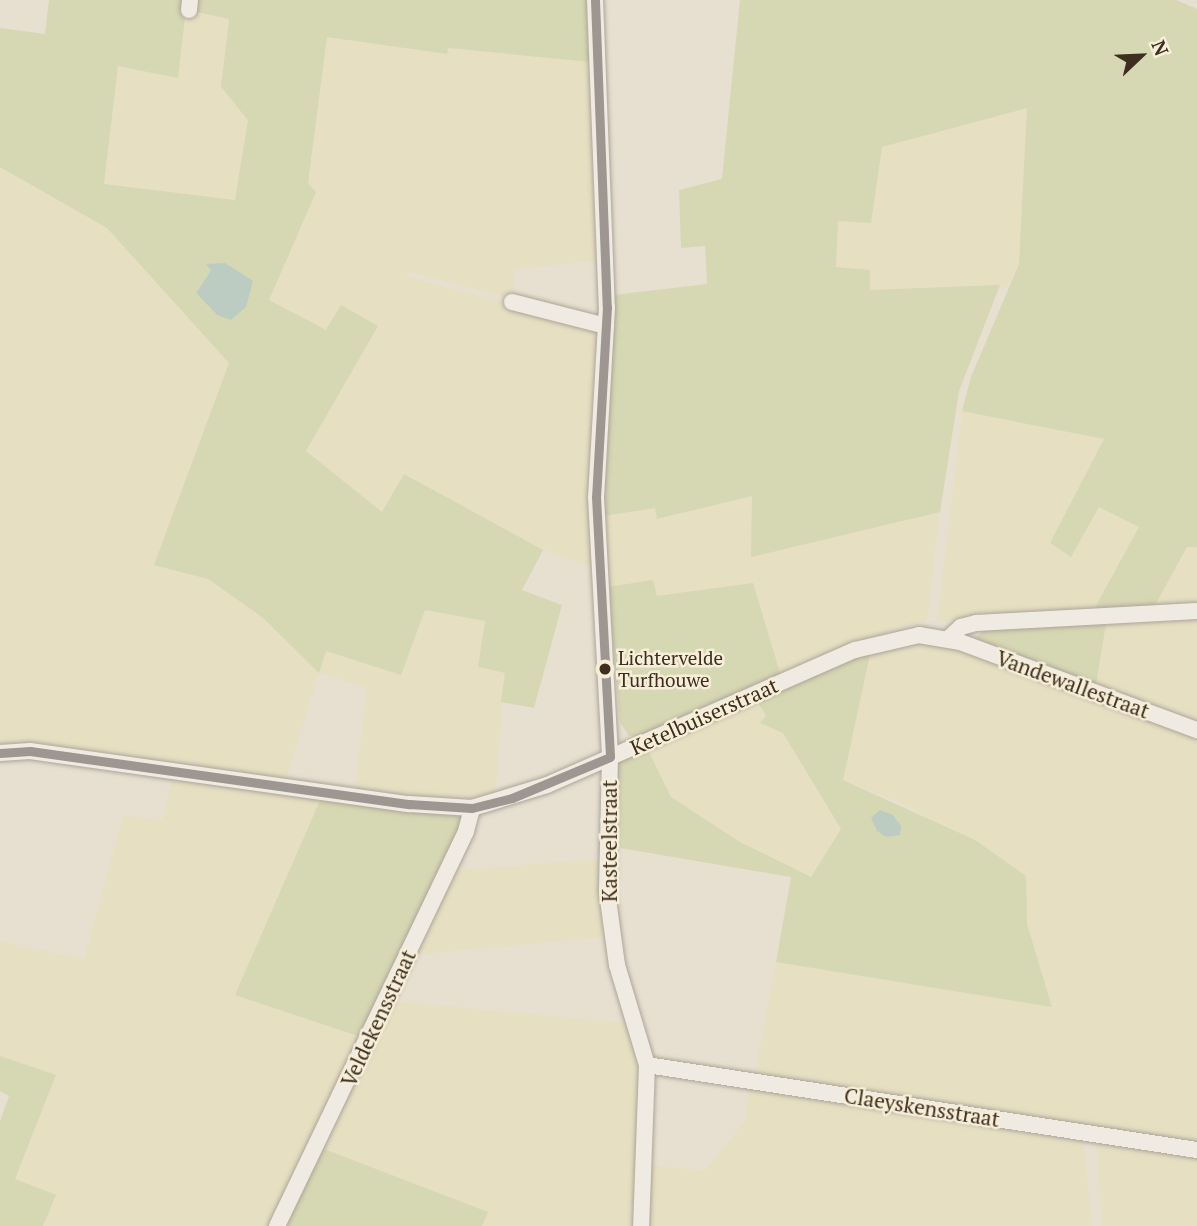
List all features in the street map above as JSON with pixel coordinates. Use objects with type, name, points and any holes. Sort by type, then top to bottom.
[{"type":"street","name":"Kasteelstraat","points":[[595,0],[606,326],[596,497],[610,757],[610,919],[617,965],[647,1065],[641,1226]]},
{"type":"street","points":[[512,302],[606,326]]},
{"type":"street","points":[[948,639],[961,627],[976,623],[1197,611]]},
{"type":"street","name":"Ketelbuiserstraat","points":[[0,753],[30,751],[409,804],[472,808],[512,798],[855,650],[901,636],[948,639]]},
{"type":"street","name":"Vandewallestraat","points":[[948,639],[1197,730]]},
{"type":"street","name":"Veldekensstraat","points":[[277,1226],[461,843],[472,808]]},
{"type":"street","name":"Claeyskensstraat","points":[[647,1065],[1197,1150]]},
{"type":"shaded area","points":[[186,10],[229,18],[221,87],[248,119],[236,200],[104,184],[118,66]]},
{"type":"shaded area","points":[[327,36],[446,53],[447,48],[590,62],[599,261],[513,269],[515,299],[409,272],[406,276],[596,327],[600,333],[593,568],[537,548],[405,474],[382,513],[306,451],[378,326],[326,330],[269,300],[308,183]]},
{"type":"shaded area","points":[[1019,107],[1027,108],[1022,237],[1019,264],[1007,287],[869,290],[836,268],[838,220],[871,223],[881,147]]},
{"type":"shaded area","points":[[0,167],[107,228],[229,363],[154,565],[208,579],[262,617],[318,672],[326,651],[401,674],[425,610],[485,621],[505,673],[495,796],[436,800],[355,787],[367,688],[319,673],[286,779],[69,748],[0,747]]},
{"type":"shaded area","points":[[225,263],[253,281],[246,307],[231,320],[217,315],[196,293],[211,270],[206,264]]},
{"type":"shaded area","points":[[962,411],[1105,439],[1050,543],[1071,557],[1099,507],[1140,527],[1092,613],[937,621]]},
{"type":"shaded area","points":[[753,496],[752,557],[940,512],[927,620],[866,639],[781,676],[657,597],[653,580],[608,587],[603,516],[655,507],[657,519]]},
{"type":"shaded area","points":[[1187,547],[1197,547],[1197,605],[1154,607]]},
{"type":"shaded area","points":[[1197,615],[1197,721],[1096,685],[1106,624]]},
{"type":"shaded area","points":[[910,640],[966,651],[1197,736],[1197,1145],[755,1073],[776,962],[1051,1007],[1027,924],[1025,876],[904,804],[842,780],[871,650]]},
{"type":"shaded area","points":[[756,699],[766,717],[761,723],[783,732],[841,830],[811,877],[740,842],[671,797],[647,748]]},
{"type":"shaded area","points":[[173,776],[321,798],[236,995],[364,1038],[269,1226],[43,1226],[56,1195],[15,1180],[56,1075],[0,1056],[0,941],[84,959],[123,815],[162,820]]},
{"type":"shaded area","points":[[880,810],[893,815],[901,826],[900,835],[886,837],[877,831],[871,818]]},
{"type":"shaded area","points":[[601,859],[604,937],[413,955],[454,870]]},
{"type":"shaded area","points":[[392,1001],[629,1023],[641,1070],[636,1226],[482,1226],[487,1212],[324,1149]]},
{"type":"shaded area","points":[[750,1082],[1083,1139],[1092,1226],[647,1226],[650,1166],[705,1170],[745,1121]]},
{"type":"shaded area","points":[[1096,1142],[1197,1153],[1197,1226],[1102,1226]]},
{"type":"green space","points":[[49,0],[187,0],[178,78],[118,66],[104,184],[235,200],[248,120],[221,87],[229,19],[192,11],[193,0],[589,0],[590,62],[448,48],[447,54],[327,37],[308,183],[316,192],[269,300],[326,330],[341,305],[378,326],[306,451],[382,512],[404,474],[543,550],[522,590],[562,605],[534,708],[501,702],[505,673],[478,667],[485,621],[425,610],[401,675],[326,651],[319,673],[262,617],[208,579],[154,565],[229,363],[107,228],[0,167],[0,28],[45,34]],"holes":[[[225,263],[234,270],[217,315],[196,293],[211,270]]]},
{"type":"green space","points":[[740,0],[1176,0],[1197,9],[1197,547],[1187,547],[1154,607],[1092,613],[1139,527],[1099,507],[1071,557],[1050,543],[1104,439],[962,411],[971,377],[1019,264],[1027,108],[882,147],[871,223],[838,221],[836,267],[870,270],[870,290],[1000,285],[959,391],[940,512],[751,557],[752,496],[657,519],[655,508],[603,516],[613,295],[707,284],[705,246],[681,248],[679,190],[722,179]]},
{"type":"green space","points":[[653,580],[657,596],[753,583],[781,676],[637,737],[629,736],[620,722],[608,587]]},
{"type":"green space","points":[[1106,624],[1096,685],[974,638],[987,629]]},
{"type":"green space","points":[[871,650],[843,780],[975,840],[1026,876],[1027,924],[1052,1007],[776,962],[791,877],[614,847],[615,761],[647,748],[671,797],[740,842],[811,877],[841,829],[783,733],[760,723],[766,716],[756,699]]},
{"type":"green space","points":[[321,798],[462,816],[462,826],[364,1038],[235,995]]},
{"type":"green space","points":[[0,1056],[56,1075],[15,1179],[56,1195],[43,1226],[0,1226],[0,1121],[9,1096],[0,1091]]},
{"type":"green space","points":[[324,1149],[488,1212],[482,1226],[283,1226]]},
{"type":"transit line","points":[[595,0],[607,307],[596,497],[610,757]]},
{"type":"transit line","points":[[0,753],[30,751],[409,804],[472,808],[512,798],[610,757]]},
{"type":"place","name":"Lichtervelde Turfhouwe","points":[[605,669]]}]
